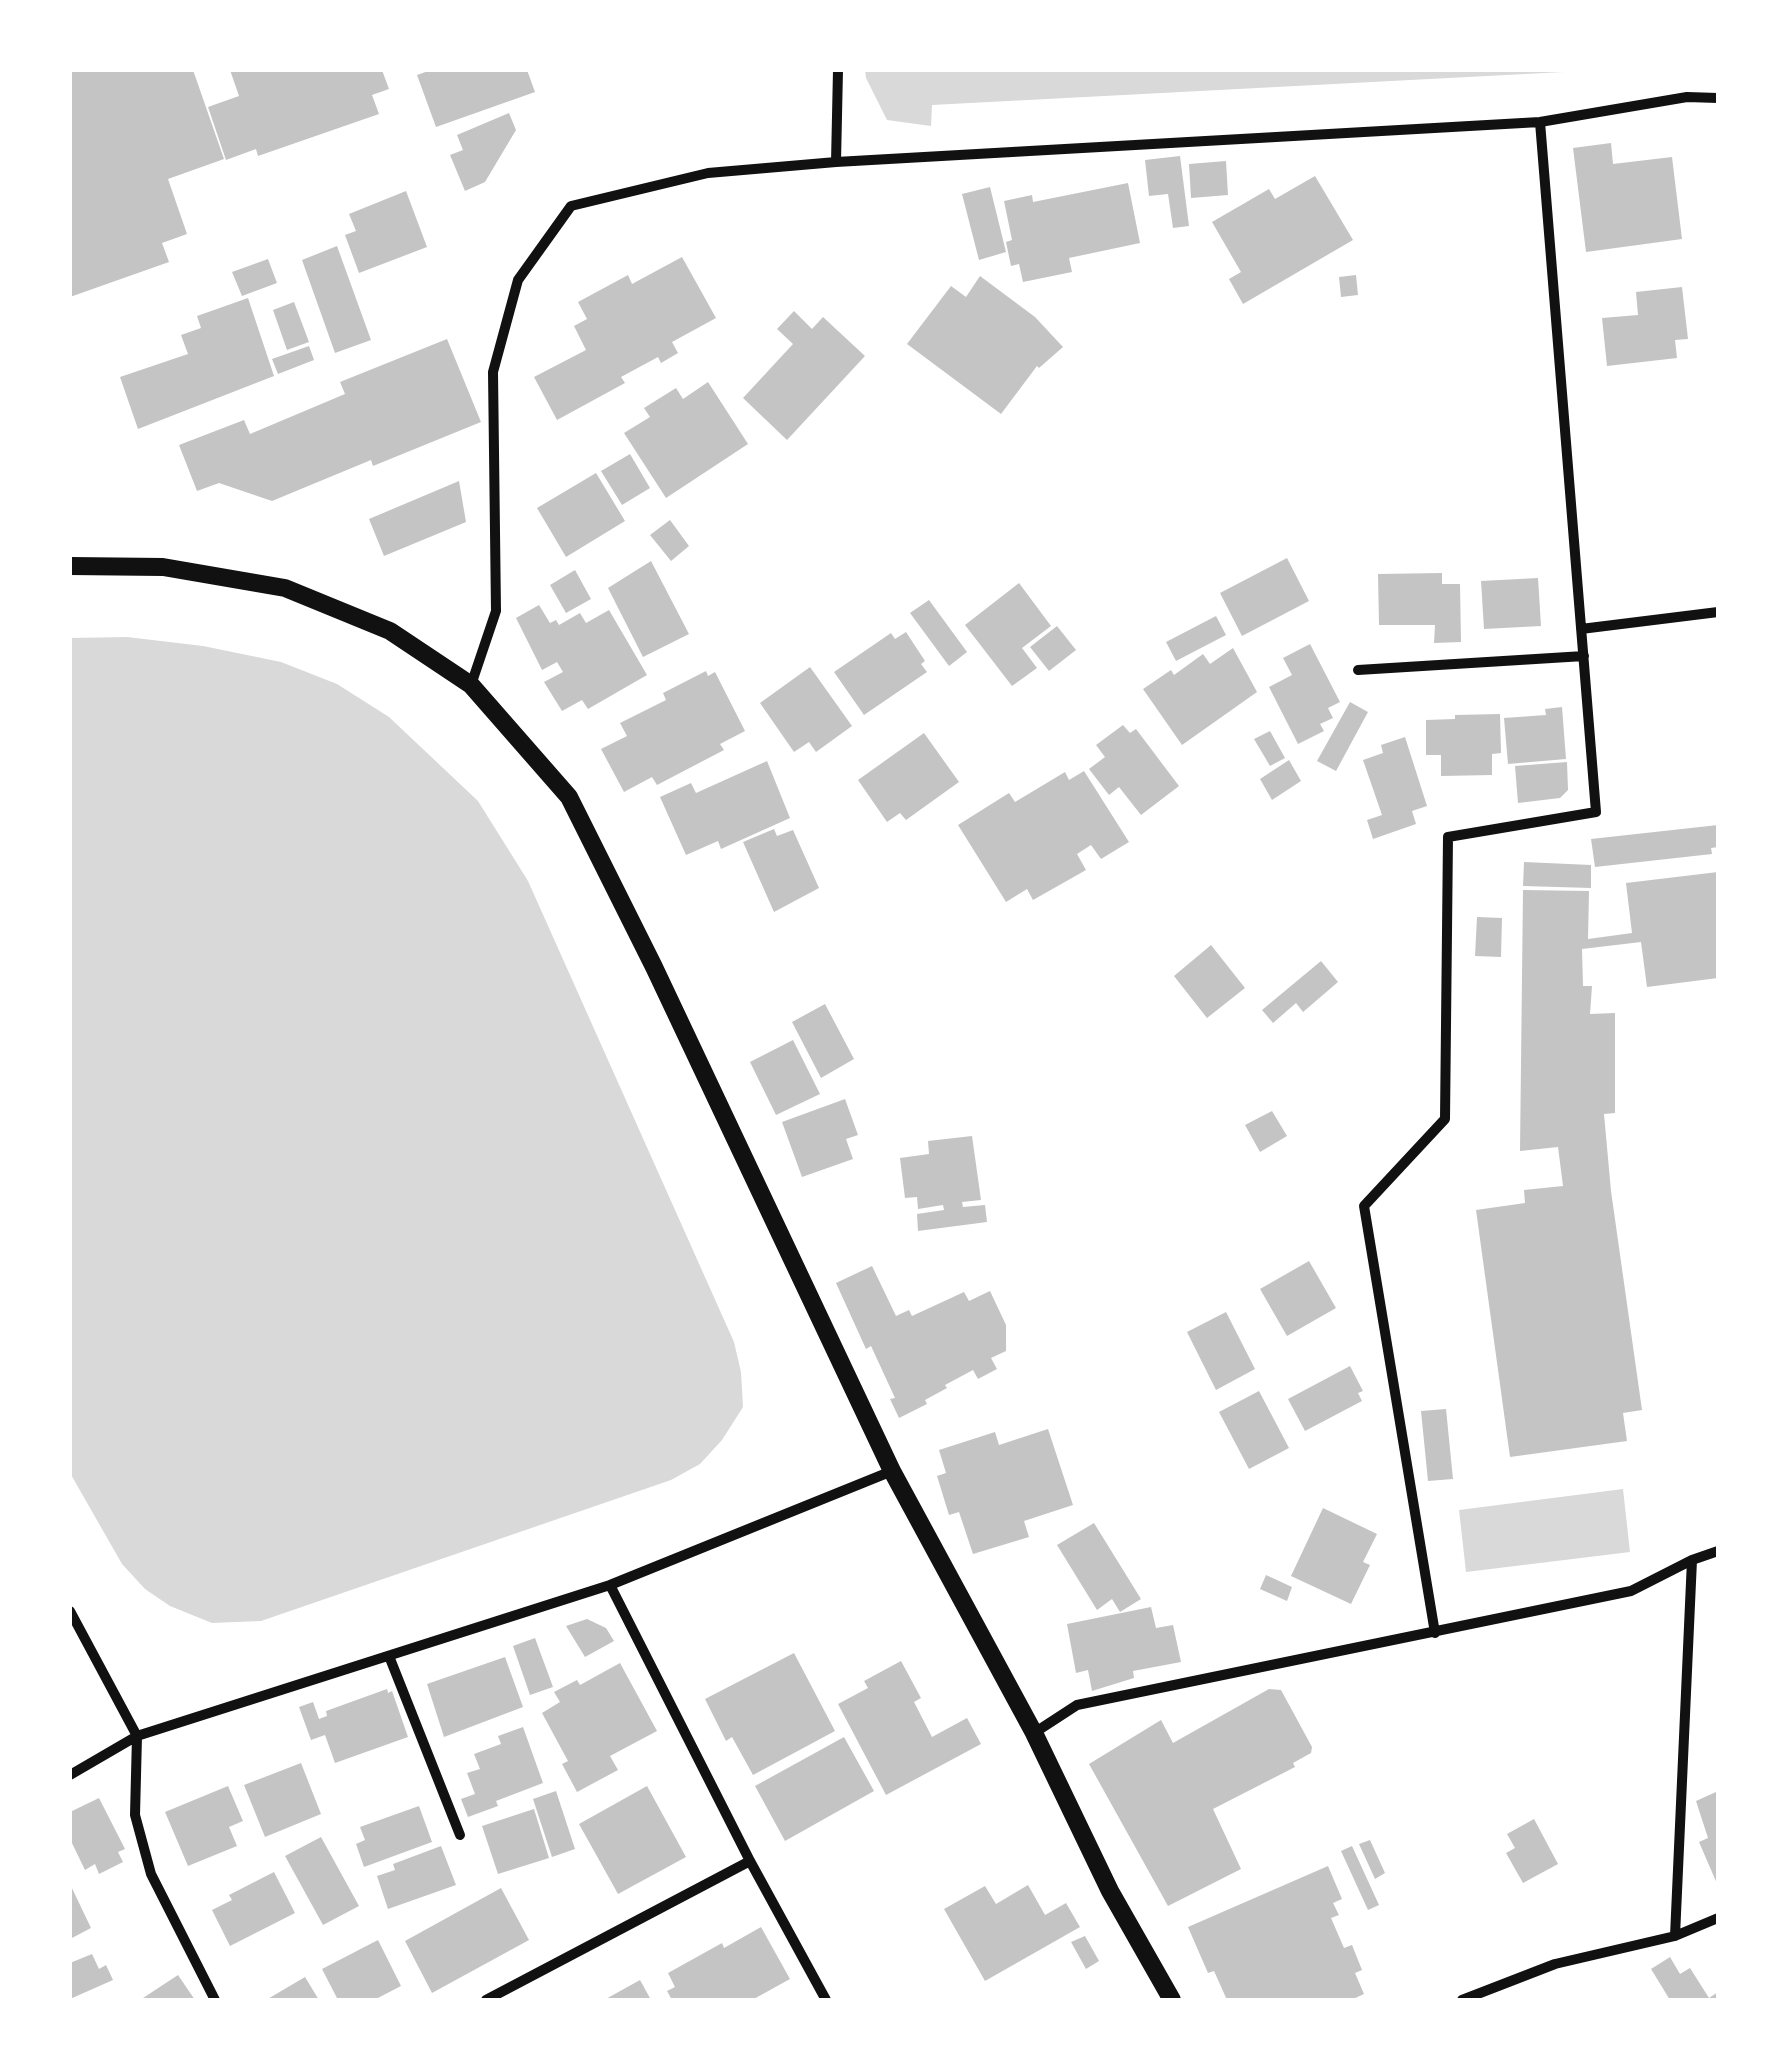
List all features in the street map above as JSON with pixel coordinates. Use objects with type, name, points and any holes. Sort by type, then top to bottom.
[{"type":"street","points":[[836,162],[838,70]]},
{"type":"street","points":[[471,685],[496,611],[493,372],[518,280],[571,206],[708,173],[836,162],[1540,122],[1686,97],[1718,98]]},
{"type":"street","points":[[1435,1633],[1364,1206],[1445,1119],[1448,837],[1596,812],[1540,122]]},
{"type":"street","points":[[70,566],[163,567],[286,588],[390,630],[471,685],[568,796],[654,968],[892,1472],[1034,1733],[1110,1891],[1172,2000]]},
{"type":"street","points":[[1582,628],[1718,612]]},
{"type":"street","points":[[1358,670],[1584,656]]},
{"type":"street","points":[[70,1776],[137,1736],[610,1585],[892,1472]]},
{"type":"street","points":[[1034,1733],[1078,1704],[1632,1592],[1692,1560],[1718,1551]]},
{"type":"street","points":[[1675,1936],[1692,1560]]},
{"type":"street","points":[[610,1585],[750,1862],[826,2000]]},
{"type":"street","points":[[70,1610],[137,1736],[135,1815],[151,1874],[215,2000]]},
{"type":"street","points":[[389,1656],[460,1834]]},
{"type":"street","points":[[486,2000],[750,1862]]},
{"type":"street","points":[[1462,2000],[1555,1964],[1675,1936],[1718,1918]]},
{"type":"shaded area","points":[[865,70],[1602,70],[932,105],[931,126],[887,120]]},
{"type":"shaded area","points":[[127,637],[203,646],[281,662],[337,684],[389,717],[478,801],[528,881],[734,1342],[743,1407],[722,1440],[700,1464],[671,1480],[261,1621],[212,1623],[170,1606],[145,1589],[122,1564],[70,1473],[70,638]]},
{"type":"shaded area","points":[[1623,1489],[1630,1552],[1466,1572],[1459,1510]]},
{"type":"building","points":[[70,70],[193,70],[224,159],[168,179],[187,234],[162,243],[169,262],[70,297]]},
{"type":"building","points":[[230,70],[382,70],[389,89],[372,95],[379,114],[258,156],[256,149],[226,160],[208,107],[239,96]]},
{"type":"building","points":[[431,70],[527,70],[535,92],[436,127],[417,75]]},
{"type":"building","points":[[509,113],[516,130],[485,182],[465,191],[450,155],[463,150],[457,135]]},
{"type":"building","points":[[1611,143],[1613,164],[1672,157],[1682,239],[1586,252],[1573,148]]},
{"type":"building","points":[[1180,156],[1189,226],[1173,228],[1168,194],[1149,196],[1145,160]]},
{"type":"building","points":[[1226,161],[1228,195],[1191,198],[1189,164]]},
{"type":"building","points":[[1315,176],[1353,240],[1243,304],[1229,279],[1241,272],[1212,222],[1269,189],[1275,199]]},
{"type":"building","points":[[1128,183],[1140,243],[1069,258],[1072,272],[1023,282],[1019,264],[1011,266],[1006,242],[1012,240],[1004,201],[1032,195],[1033,202]]},
{"type":"building","points":[[990,187],[1006,252],[979,260],[962,194]]},
{"type":"building","points":[[406,191],[427,247],[359,273],[345,235],[356,231],[349,214]]},
{"type":"building","points":[[337,246],[371,340],[335,353],[302,260]]},
{"type":"building","points":[[682,257],[716,318],[672,342],[678,353],[661,363],[658,357],[621,377],[625,383],[557,420],[534,377],[586,350],[574,326],[587,319],[578,302],[628,275],[632,284]]},
{"type":"building","points":[[268,259],[277,283],[242,296],[232,272]]},
{"type":"building","points":[[1356,275],[1358,295],[1341,297],[1339,277]]},
{"type":"building","points":[[980,276],[1035,317],[1063,347],[1037,366],[1001,414],[907,344],[951,286],[966,297]]},
{"type":"building","points":[[1682,287],[1688,339],[1675,340],[1677,358],[1607,366],[1602,318],[1638,315],[1636,292]]},
{"type":"building","points":[[248,298],[274,376],[138,429],[120,377],[188,354],[181,335],[201,328],[197,316]]},
{"type":"building","points":[[294,302],[309,342],[287,350],[273,310]]},
{"type":"building","points":[[794,311],[812,329],[823,317],[865,356],[787,440],[743,398],[793,344],[777,329]]},
{"type":"building","points":[[447,339],[481,422],[373,466],[371,460],[272,501],[219,483],[197,491],[179,445],[244,420],[250,434],[345,394],[340,382]]},
{"type":"building","points":[[309,346],[314,360],[278,374],[272,359]]},
{"type":"building","points":[[708,382],[748,444],[666,498],[624,433],[650,417],[644,408],[676,388],[683,399]]},
{"type":"building","points":[[630,454],[650,488],[622,505],[601,471]]},
{"type":"building","points":[[596,473],[625,521],[566,557],[537,508]]},
{"type":"building","points":[[459,481],[466,522],[384,556],[369,519]]},
{"type":"building","points":[[670,520],[689,546],[671,561],[650,535]]},
{"type":"building","points":[[1287,558],[1309,601],[1242,636],[1220,593]]},
{"type":"building","points":[[651,561],[689,634],[643,657],[608,588]]},
{"type":"building","points":[[575,570],[591,599],[566,613],[550,585]]},
{"type":"building","points":[[1442,573],[1442,584],[1460,584],[1461,642],[1434,643],[1435,625],[1379,625],[1378,574]]},
{"type":"building","points":[[1538,578],[1541,626],[1484,629],[1481,581]]},
{"type":"building","points":[[1019,583],[1051,626],[1022,648],[1037,668],[1012,686],[965,625]]},
{"type":"building","points":[[929,600],[967,652],[949,666],[910,613]]},
{"type":"building","points":[[539,605],[550,623],[556,620],[559,625],[580,613],[586,623],[609,610],[647,675],[588,709],[582,700],[562,711],[544,682],[563,672],[557,662],[542,670],[516,618]]},
{"type":"building","points":[[1216,616],[1226,635],[1176,661],[1166,642]]},
{"type":"building","points":[[1057,626],[1076,650],[1049,671],[1030,647]]},
{"type":"building","points":[[906,632],[925,661],[921,664],[927,672],[864,715],[834,672],[891,633],[895,639]]},
{"type":"building","points":[[1310,644],[1340,702],[1328,708],[1333,718],[1320,724],[1324,731],[1298,744],[1269,687],[1292,675],[1283,658]]},
{"type":"building","points":[[1233,648],[1257,692],[1182,745],[1143,689],[1171,670],[1174,675],[1203,654],[1210,664]]},
{"type":"building","points":[[810,667],[852,726],[816,752],[809,742],[794,752],[760,703]]},
{"type":"building","points":[[706,671],[708,676],[715,672],[745,731],[720,744],[724,750],[657,785],[652,777],[624,792],[601,749],[627,736],[620,723],[666,700],[663,693]]},
{"type":"building","points":[[1350,702],[1368,712],[1336,771],[1317,761]]},
{"type":"building","points":[[1562,707],[1566,759],[1508,764],[1504,718],[1546,715],[1545,709]]},
{"type":"building","points":[[1500,714],[1501,753],[1492,754],[1492,775],[1441,776],[1441,755],[1426,755],[1426,720]]},
{"type":"building","points":[[1123,725],[1130,733],[1136,729],[1179,786],[1141,815],[1119,787],[1109,795],[1089,769],[1105,757],[1096,745]]},
{"type":"building","points":[[1270,731],[1285,758],[1270,766],[1254,739]]},
{"type":"building","points":[[924,733],[959,782],[906,820],[900,813],[887,822],[858,780]]},
{"type":"building","points":[[1405,737],[1427,806],[1412,811],[1416,824],[1373,839],[1367,820],[1382,815],[1363,760],[1383,753],[1381,745]]},
{"type":"building","points":[[1289,760],[1301,781],[1272,800],[1260,779]]},
{"type":"building","points":[[767,761],[790,818],[721,849],[718,841],[686,855],[660,797],[691,783],[696,793]]},
{"type":"building","points":[[1567,762],[1568,790],[1560,798],[1518,803],[1515,766]]},
{"type":"building","points":[[1084,771],[1129,842],[1101,859],[1091,845],[1077,854],[1086,870],[1033,900],[1027,889],[1006,902],[958,825],[1009,793],[1015,802],[1065,772],[1069,780]]},
{"type":"building","points":[[1718,825],[1718,847],[1711,848],[1712,854],[1595,867],[1591,839]]},
{"type":"building","points":[[774,829],[777,836],[793,830],[819,888],[774,912],[743,842]]},
{"type":"building","points":[[1524,862],[1591,865],[1591,888],[1523,886]]},
{"type":"building","points":[[1718,872],[1718,978],[1647,987],[1641,942],[1582,949],[1583,986],[1592,986],[1590,1014],[1615,1013],[1615,1113],[1604,1114],[1642,1410],[1623,1413],[1627,1441],[1510,1457],[1476,1210],[1525,1203],[1524,1190],[1563,1186],[1558,1147],[1520,1151],[1523,890],[1589,891],[1588,939],[1632,933],[1626,883]]},
{"type":"building","points":[[1477,917],[1502,918],[1501,957],[1475,956]]},
{"type":"building","points":[[1211,945],[1245,988],[1207,1018],[1174,976]]},
{"type":"building","points":[[1321,961],[1338,982],[1303,1012],[1296,1003],[1273,1023],[1262,1010]]},
{"type":"building","points":[[825,1004],[854,1059],[821,1078],[792,1022]]},
{"type":"building","points":[[793,1040],[820,1094],[776,1115],[750,1062]]},
{"type":"building","points":[[845,1099],[858,1135],[846,1139],[853,1159],[802,1177],[782,1122]]},
{"type":"building","points":[[1272,1111],[1287,1136],[1260,1152],[1245,1125]]},
{"type":"building","points":[[972,1136],[981,1200],[962,1202],[963,1207],[985,1205],[987,1222],[918,1231],[917,1214],[944,1210],[943,1205],[918,1209],[917,1197],[905,1198],[900,1158],[929,1154],[928,1141]]},
{"type":"building","points":[[1309,1261],[1336,1308],[1287,1336],[1260,1289]]},
{"type":"building","points":[[872,1266],[896,1316],[909,1310],[912,1316],[964,1292],[969,1301],[990,1291],[1006,1325],[1006,1351],[991,1358],[997,1369],[978,1379],[973,1370],[945,1385],[947,1388],[925,1400],[927,1404],[899,1418],[890,1399],[895,1398],[871,1346],[866,1349],[836,1283]]},
{"type":"building","points":[[1226,1312],[1255,1369],[1216,1390],[1187,1332]]},
{"type":"building","points":[[1350,1366],[1363,1391],[1358,1393],[1362,1401],[1305,1431],[1288,1399]]},
{"type":"building","points":[[1259,1391],[1289,1448],[1249,1469],[1219,1412]]},
{"type":"building","points":[[1446,1409],[1453,1479],[1428,1481],[1421,1411]]},
{"type":"building","points":[[1048,1429],[1073,1505],[1024,1521],[1029,1537],[973,1554],[959,1512],[949,1515],[937,1476],[946,1473],[939,1450],[995,1432],[999,1445]]},
{"type":"building","points":[[1323,1508],[1377,1534],[1363,1562],[1370,1565],[1351,1604],[1291,1576]]},
{"type":"building","points":[[1094,1523],[1141,1599],[1120,1612],[1112,1599],[1097,1610],[1057,1545]]},
{"type":"building","points":[[1266,1575],[1292,1587],[1287,1601],[1260,1589]]},
{"type":"building","points":[[1151,1607],[1156,1628],[1173,1625],[1181,1662],[1133,1671],[1134,1678],[1092,1691],[1088,1670],[1076,1673],[1067,1624]]},
{"type":"building","points":[[587,1619],[606,1628],[614,1641],[585,1657],[566,1626]]},
{"type":"building","points":[[535,1638],[553,1687],[530,1695],[513,1646]]},
{"type":"building","points":[[794,1653],[835,1731],[753,1775],[732,1737],[726,1741],[705,1699]]},
{"type":"building","points":[[505,1657],[523,1707],[444,1737],[427,1684]]},
{"type":"building","points":[[901,1661],[921,1698],[914,1702],[932,1737],[967,1718],[981,1744],[886,1795],[838,1704],[868,1688],[864,1681]]},
{"type":"building","points":[[620,1663],[657,1731],[610,1756],[618,1770],[577,1792],[562,1764],[568,1761],[542,1713],[560,1702],[554,1692],[577,1680],[580,1685]]},
{"type":"building","points":[[387,1689],[388,1693],[392,1691],[408,1737],[335,1763],[325,1735],[311,1740],[299,1707],[313,1702],[319,1719],[327,1716],[326,1711]]},
{"type":"building","points":[[1269,1689],[1281,1690],[1312,1747],[1311,1753],[1293,1763],[1295,1767],[1213,1809],[1241,1869],[1168,1906],[1089,1764],[1161,1720],[1173,1743]]},
{"type":"building","points":[[523,1727],[543,1783],[496,1801],[498,1806],[468,1817],[461,1799],[475,1794],[467,1773],[480,1769],[474,1754],[501,1744],[498,1736]]},
{"type":"building","points":[[844,1737],[874,1791],[785,1841],[755,1786]]},
{"type":"building","points":[[301,1763],[321,1814],[265,1837],[244,1785]]},
{"type":"building","points":[[228,1786],[243,1821],[229,1827],[237,1846],[188,1866],[165,1812]]},
{"type":"building","points":[[647,1786],[686,1857],[618,1894],[579,1824]]},
{"type":"building","points":[[556,1791],[575,1849],[552,1857],[533,1799]]},
{"type":"building","points":[[1716,1792],[1718,1886],[1699,1842],[1708,1838],[1696,1801]]},
{"type":"building","points":[[99,1798],[125,1849],[118,1852],[123,1862],[99,1874],[95,1864],[85,1870],[70,1839],[70,1812]]},
{"type":"building","points":[[419,1806],[432,1842],[364,1867],[356,1844],[365,1840],[360,1827]]},
{"type":"building","points":[[534,1809],[549,1858],[498,1874],[482,1826]]},
{"type":"building","points":[[1534,1819],[1558,1864],[1523,1883],[1506,1853],[1515,1848],[1507,1834]]},
{"type":"building","points":[[321,1837],[359,1906],[323,1925],[285,1856]]},
{"type":"building","points":[[1370,1840],[1385,1873],[1375,1879],[1359,1844]]},
{"type":"building","points":[[441,1846],[456,1885],[388,1909],[377,1876],[395,1870],[393,1864]]},
{"type":"building","points":[[1352,1846],[1379,1905],[1368,1910],[1341,1851]]},
{"type":"building","points":[[1328,1866],[1342,1899],[1333,1903],[1339,1915],[1331,1918],[1344,1948],[1352,1945],[1362,1970],[1355,1973],[1364,1994],[1351,2000],[1227,2000],[1214,1971],[1208,1973],[1188,1927]]},
{"type":"building","points":[[274,1872],[295,1913],[230,1946],[212,1910],[232,1900],[229,1895]]},
{"type":"building","points":[[70,1884],[91,1928],[70,1939]]},
{"type":"building","points":[[1028,1885],[1045,1915],[1066,1903],[1080,1927],[985,1981],[944,1909],[985,1886],[996,1904]]},
{"type":"building","points":[[501,1888],[529,1940],[432,1993],[405,1941]]},
{"type":"building","points":[[761,1927],[790,1979],[752,2000],[672,2000],[667,1991],[675,1987],[668,1973]]},
{"type":"building","points":[[1085,1936],[1099,1961],[1086,1969],[1071,1942]]},
{"type":"building","points":[[378,1940],[401,1986],[374,2000],[338,2000],[322,1969]]},
{"type":"building","points":[[92,1954],[99,1969],[106,1965],[113,1980],[70,1999],[70,1963]]},
{"type":"building","points":[[1670,1957],[1680,1974],[1690,1968],[1709,1998],[1718,1992],[1718,2000],[1670,2000],[1651,1969]]},
{"type":"building","points":[[178,1975],[195,2000],[140,2000]]},
{"type":"building","points":[[305,1977],[319,2000],[266,2000]]},
{"type":"building","points":[[640,1980],[651,2000],[604,2000]]}]
